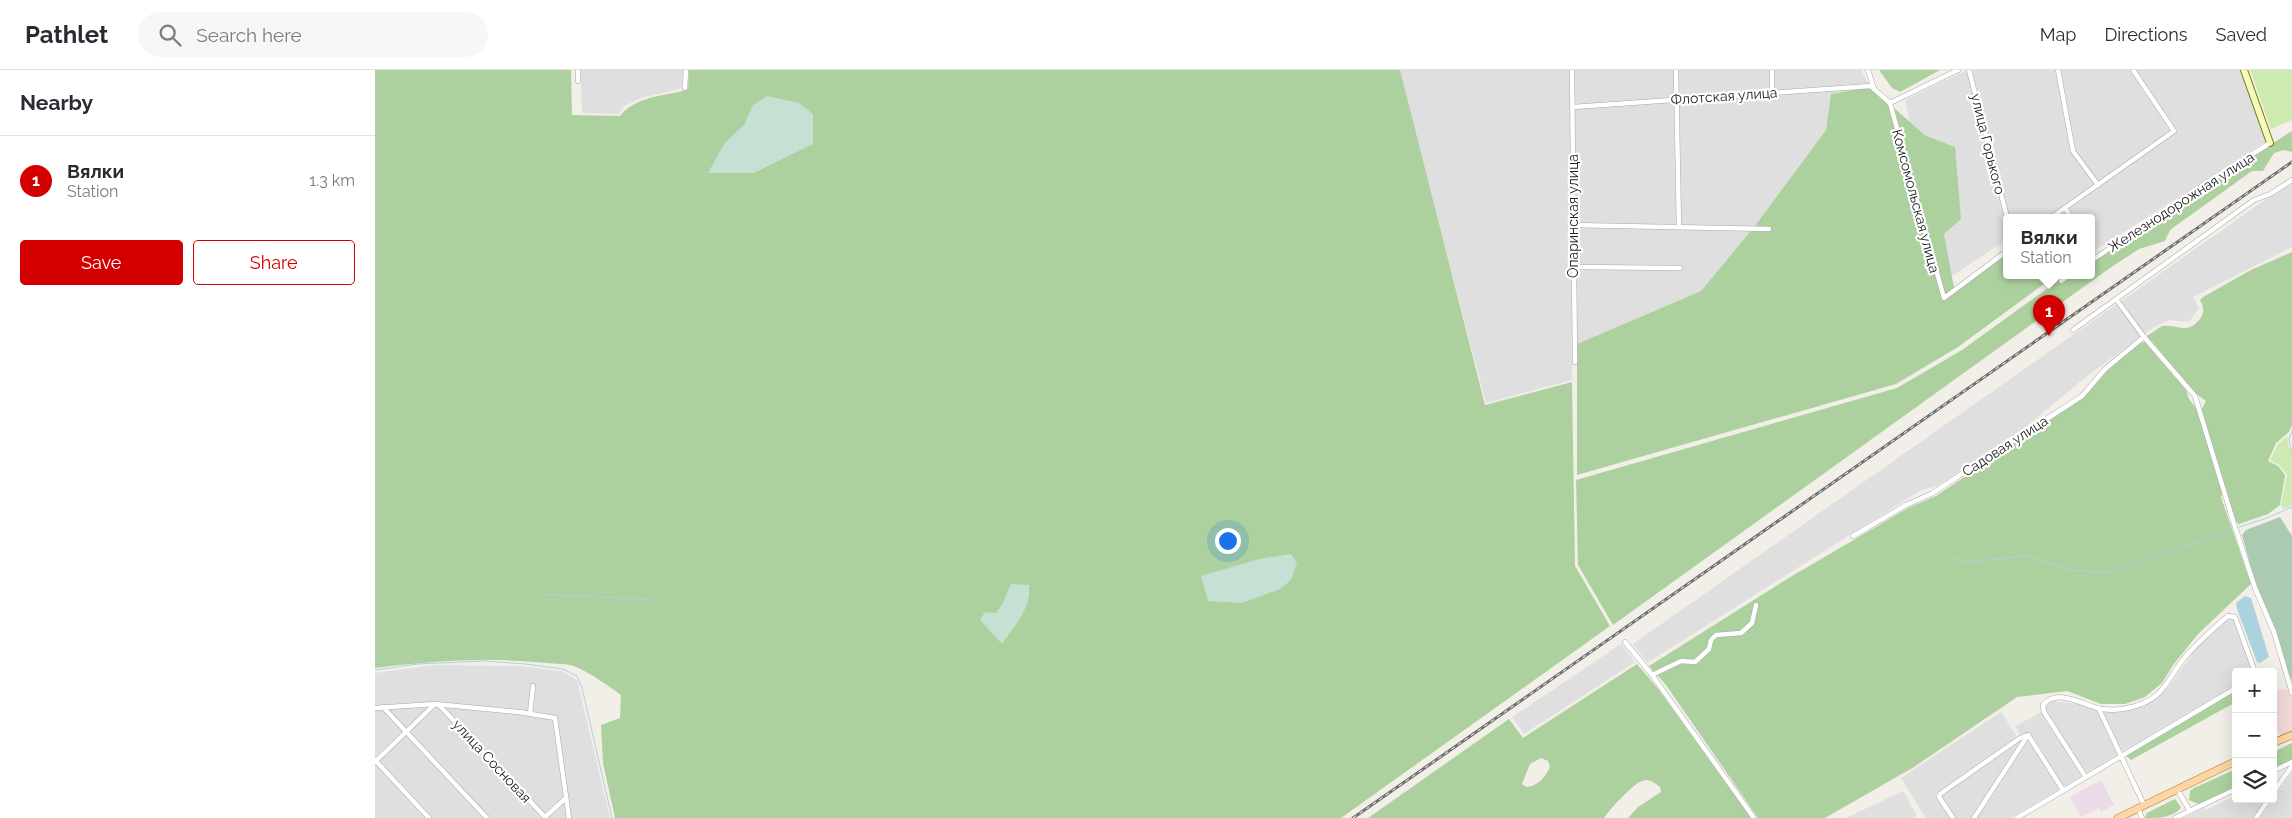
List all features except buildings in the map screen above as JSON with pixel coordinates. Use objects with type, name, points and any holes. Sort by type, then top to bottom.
[{"type":"main road","points":[[2277,742],[2292,735]]},
{"type":"main road","points":[[2117,818],[2232,763]]},
{"type":"street","points":[[578,70],[578,82]]},
{"type":"street","points":[[685,88],[686,70]]},
{"type":"street","name":"Опаринская улица","points":[[1572,70],[1572,224],[1575,362]]},
{"type":"street","points":[[1676,70],[1679,227]]},
{"type":"street","points":[[1772,70],[1772,93]]},
{"type":"street","points":[[1868,70],[1874,89],[1889,103],[1958,70]]},
{"type":"street","name":"улица Горького","points":[[1969,70],[2006,214]]},
{"type":"street","points":[[2058,70],[2073,151],[2097,185]]},
{"type":"street","points":[[2056,214],[2174,131],[2133,70]]},
{"type":"street","points":[[2244,70],[2270,143]]},
{"type":"street","name":"Флотская улица","points":[[1573,107],[1871,86],[1874,89]]},
{"type":"street","name":"Комсомольская улица","points":[[1889,103],[1944,298],[2003,253]]},
{"type":"street","name":"Железнодорожная улица","points":[[2095,259],[2206,183],[2270,143]]},
{"type":"street","points":[[2073,330],[2254,200],[2270,194],[2292,180]]},
{"type":"street","points":[[2065,208],[2069,214]]},
{"type":"street","points":[[1572,224],[1769,228]]},
{"type":"street","points":[[1573,267],[1680,268]]},
{"type":"street","points":[[2116,299],[2144,337],[2195,396],[2235,527],[2255,588],[2274,632],[2292,693]]},
{"type":"street","name":"Садовая улица","points":[[1853,536],[1906,505],[1931,494],[2082,396],[2105,369],[2144,337]]},
{"type":"street","points":[[1652,675],[1681,661],[1695,662],[1709,649],[1711,640],[1716,635],[1741,633],[1752,623],[1756,605]]},
{"type":"street","points":[[2085,776],[2044,712],[2043,705],[2052,699],[2062,698],[2078,701],[2099,709],[2128,708],[2158,696],[2185,658],[2228,616],[2235,617],[2254,668]]},
{"type":"street","points":[[1625,642],[1652,675],[1754,818]]},
{"type":"street","points":[[529,714],[533,686]]},
{"type":"street","points":[[2017,818],[2232,690]]},
{"type":"street","points":[[429,818],[375,761],[437,704]]},
{"type":"street","points":[[375,708],[437,704],[555,718],[569,818]]},
{"type":"street","name":"улица Сосновая","points":[[437,704],[545,818]]},
{"type":"street","points":[[383,708],[487,818]]},
{"type":"street","points":[[2099,709],[2121,756],[2141,807],[2142,818]]},
{"type":"street","points":[[2028,735],[2063,790]]},
{"type":"street","points":[[1953,818],[1939,797],[1940,794],[2020,738],[2028,735]]},
{"type":"street","points":[[1974,818],[2028,735]]},
{"type":"street","points":[[2277,769],[2292,762]]},
{"type":"street","points":[[2277,787],[2292,766]]},
{"type":"street","points":[[2177,789],[2190,811]]},
{"type":"street","points":[[2175,818],[2232,791]]},
{"type":"street","points":[[545,818],[566,798]]},
{"type":"street","points":[[2256,818],[2266,803]]},
{"type":"shaded area","points":[[581,70],[683,70],[682,88],[641,98],[624,106],[619,114],[582,113]]},
{"type":"shaded area","points":[[1398,70],[1861,70],[1870,87],[1831,94],[1826,130],[1754,227],[1701,291],[1577,344],[1573,118],[1572,380],[1486,403]]},
{"type":"shaded area","points":[[1967,70],[2241,70],[2267,141],[2095,250],[2095,214],[2003,214],[2003,242],[1946,280],[1905,100]]},
{"type":"shaded area","points":[[2292,181],[2292,247],[2193,297],[2199,308],[2189,322],[2169,320],[2154,327],[2087,376],[2027,426],[1937,486],[1921,490],[1647,663],[1633,644]]},
{"type":"shaded area","points":[[2230,618],[2234,620],[2252,668],[2232,668],[2232,687],[2122,752],[2103,712],[2129,710],[2157,699],[2171,684],[2196,649]]},
{"type":"shaded area","points":[[1621,644],[1635,662],[1524,734],[1512,717]]},
{"type":"shaded area","points":[[435,665],[519,666],[561,671],[577,680],[610,818],[375,818],[375,673]]},
{"type":"shaded area","points":[[2292,687],[2292,731],[2280,736],[2277,729],[2277,689],[2287,690]]},
{"type":"shaded area","points":[[2051,701],[2081,704],[2097,710],[2118,755],[2086,773],[2046,710],[2045,706]]},
{"type":"shaded area","points":[[2001,712],[2017,737],[1935,794],[1951,818],[1926,818],[1901,778]]},
{"type":"shaded area","points":[[2042,712],[2082,776],[2066,786],[2062,785],[2029,733],[2020,735],[2015,726]]},
{"type":"shaded area","points":[[2029,739],[2060,789],[2011,818],[1976,818]]},
{"type":"shaded area","points":[[2019,741],[2021,743],[1972,818],[1956,818],[1941,796]]},
{"type":"shaded area","points":[[2292,773],[2292,818],[2260,818],[2270,803],[2277,803],[2277,794]]},
{"type":"shaded area","points":[[2101,780],[2114,805],[2101,812],[2099,808],[2081,817],[2070,797]]},
{"type":"shaded area","points":[[1903,791],[1917,816],[1911,818],[1846,818]]},
{"type":"shaded area","points":[[2232,797],[2232,803],[2265,803],[2254,818],[2183,818],[2204,808],[2206,810]]},
{"type":"green space","points":[[375,70],[571,70],[572,115],[620,116],[633,105],[642,101],[688,90],[689,70],[1400,70],[1485,405],[1572,382],[1575,566],[1610,626],[1341,818],[615,818],[603,763],[601,725],[620,718],[621,695],[594,676],[569,665],[503,660],[418,663],[375,668]]},
{"type":"green space","points":[[1879,70],[1940,70],[1900,92],[1892,88]]},
{"type":"green space","points":[[2250,70],[2292,70],[2292,120],[2271,129]]},
{"type":"green space","points":[[1870,87],[1926,136],[1955,147],[1961,219],[1944,234],[1955,293],[2003,256],[2003,279],[2051,279],[1958,347],[1896,384],[1577,475],[1577,344],[1701,291],[1754,227],[1826,130],[1831,94]]},
{"type":"green space","points":[[767,96],[799,103],[813,114],[813,144],[754,173],[708,173],[724,144],[744,125],[753,105]]},
{"type":"green space","points":[[2292,131],[2292,152],[2284,150],[2274,153],[2263,171],[2252,171],[2170,230],[2165,241],[2139,249],[2095,279],[2095,255]]},
{"type":"green space","points":[[2292,252],[2292,425],[2289,432],[2276,443],[2268,461],[2278,466],[2285,475],[2280,505],[2268,514],[2239,524],[2234,520],[2201,410],[2206,401],[2195,393],[2147,336],[2162,326],[2186,328],[2194,325],[2202,316],[2203,307],[2200,300],[2203,297],[2251,270]]},
{"type":"green space","points":[[2060,279],[2095,279],[1613,625],[1578,565],[1576,480],[1897,388],[1962,350]]},
{"type":"green space","points":[[2145,342],[2186,390],[2189,399],[2197,409],[2223,491],[2221,497],[2251,584],[2198,634],[2173,665],[2162,683],[2145,697],[2125,704],[2101,704],[2067,691],[2017,697],[1914,767],[1825,818],[1758,818],[1666,685],[1649,666],[1787,579],[1908,508],[1936,496],[2084,397],[2107,371],[2140,343]]},
{"type":"green space","points":[[2287,436],[2289,448],[2292,448],[2292,505],[2283,509],[2281,505],[2287,475],[2279,465],[2270,460],[2278,444]]},
{"type":"green space","points":[[2280,517],[2292,536],[2292,680],[2289,677],[2280,643],[2254,578],[2242,535],[2246,530]]},
{"type":"green space","points":[[1291,554],[1297,563],[1291,580],[1280,589],[1242,603],[1208,601],[1201,576],[1259,559]]},
{"type":"green space","points":[[1011,584],[1029,585],[1028,601],[1021,616],[1002,644],[980,620],[985,612],[996,613],[1003,603]]},
{"type":"green space","points":[[1637,664],[1659,690],[1751,818],[1628,818],[1638,807],[1661,792],[1660,787],[1647,780],[1633,787],[1604,818],[1368,818],[1509,719],[1523,738]],"holes":[[[1541,758],[1548,761],[1550,767],[1541,780],[1531,786],[1526,787],[1522,784],[1530,764]]]},
{"type":"green space","points":[[2232,692],[2232,704],[2131,760],[2125,755]]},
{"type":"green space","points":[[2292,743],[2292,760],[2277,768],[2277,750]]},
{"type":"green space","points":[[2232,771],[2232,790],[2198,804],[2189,800],[2190,791]]},
{"type":"green space","points":[[2175,799],[2181,807],[2178,811],[2170,815],[2145,818],[2147,813]]},
{"type":"water","points":[[2245,596],[2251,598],[2269,657],[2260,663],[2257,662],[2237,609],[2236,603]]},
{"type":"waterway","points":[[2292,431],[2289,439],[2292,454]]},
{"type":"waterway","points":[[2239,527],[2292,507]]},
{"type":"waterway","points":[[1948,558],[1970,562],[2026,556],[2072,570],[2107,573],[2158,557],[2231,529]]},
{"type":"waterway","points":[[540,594],[654,600]]},
{"type":"waterway","points":[[375,670],[418,664],[484,661],[563,669],[577,676],[582,688],[612,818]]},
{"type":"railway","points":[[1353,818],[2292,162]]},
{"type":"place","name":"Вялки","points":[[2049,336]]}]
